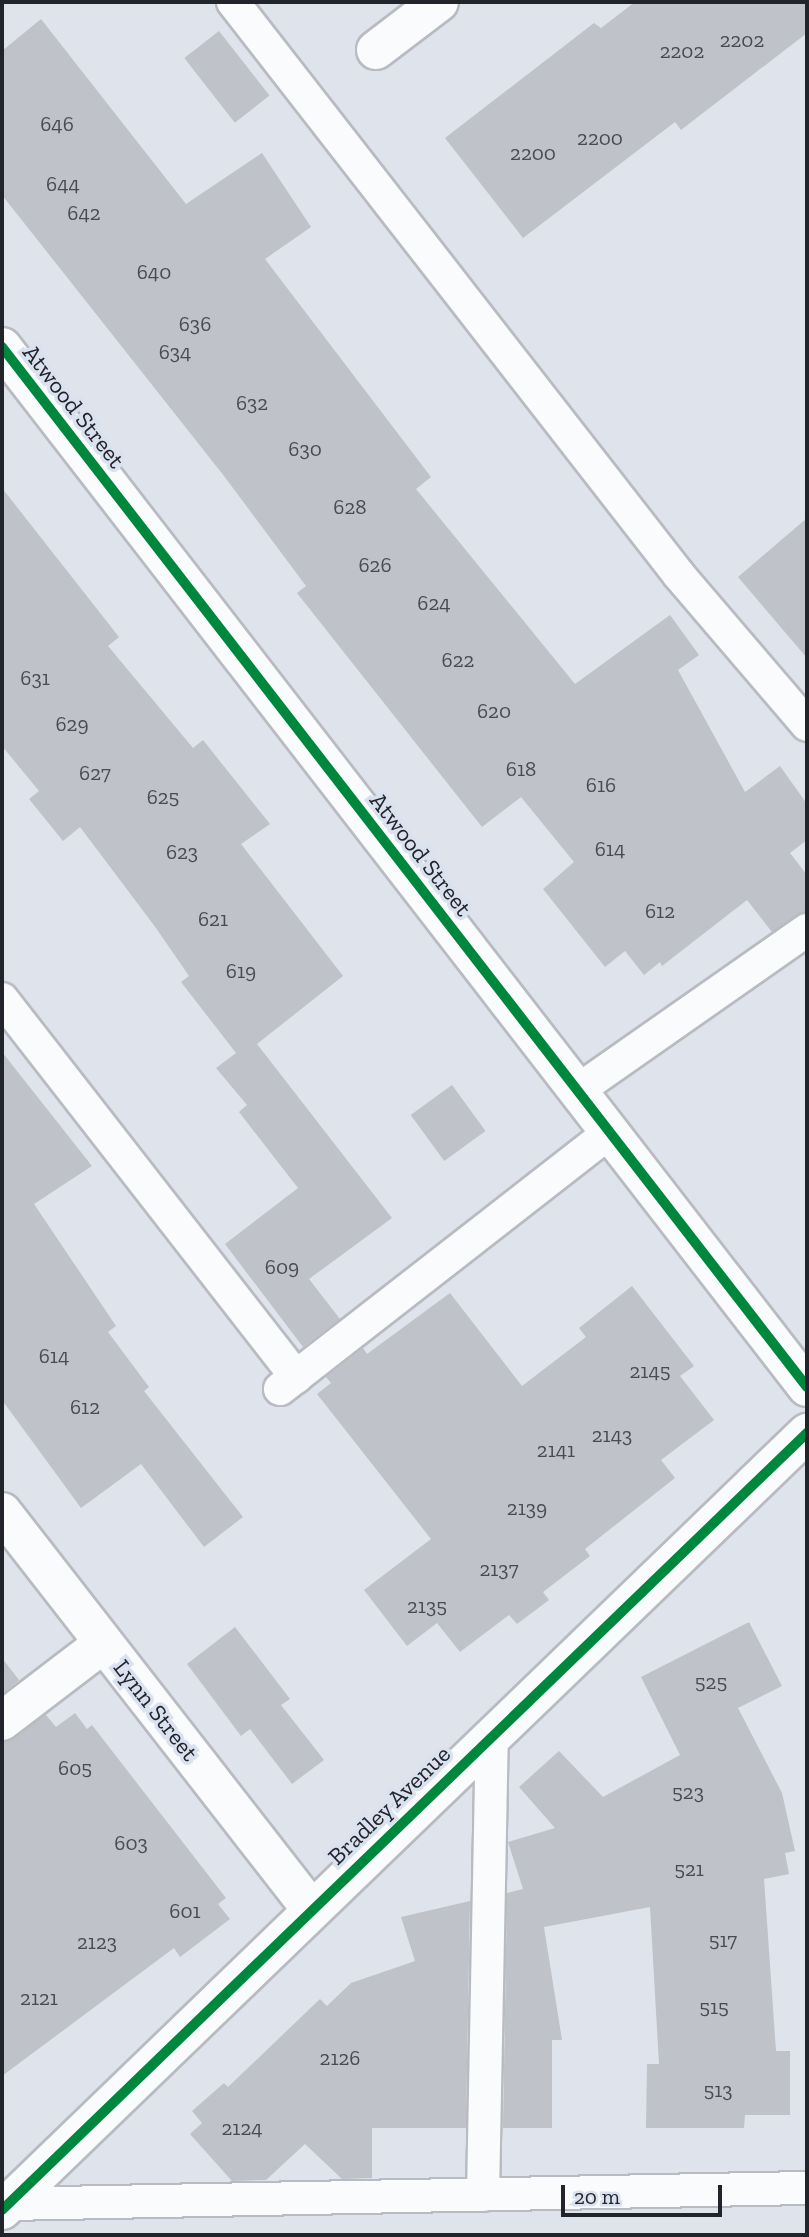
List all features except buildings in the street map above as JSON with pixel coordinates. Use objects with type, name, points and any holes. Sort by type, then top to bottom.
[{"type":"street","points":[[376,50],[439,2]]},
{"type":"street","name":"Atwood Street","points":[[2,347],[807,1387]]},
{"type":"street","name":"Bradley Avenue","points":[[5,2207],[807,1433]]},
{"type":"street","name":"Lynn Street","points":[[2,1512],[311,1909]]},
{"type":"street","points":[[2,1721],[104,1643]]},
{"type":"lane","points":[[233,2],[679,575],[807,725]]},
{"type":"lane","points":[[578,1091],[807,930]]},
{"type":"lane","points":[[2,999],[288,1383],[610,1132]]},
{"type":"lane","points":[[482,2195],[492,1736]]},
{"type":"lane","points":[[5,2207],[807,2188]]},
{"type":"cycle path","points":[[2,347],[807,1387]]},
{"type":"cycle path","points":[[2,2210],[807,1433]]}]
